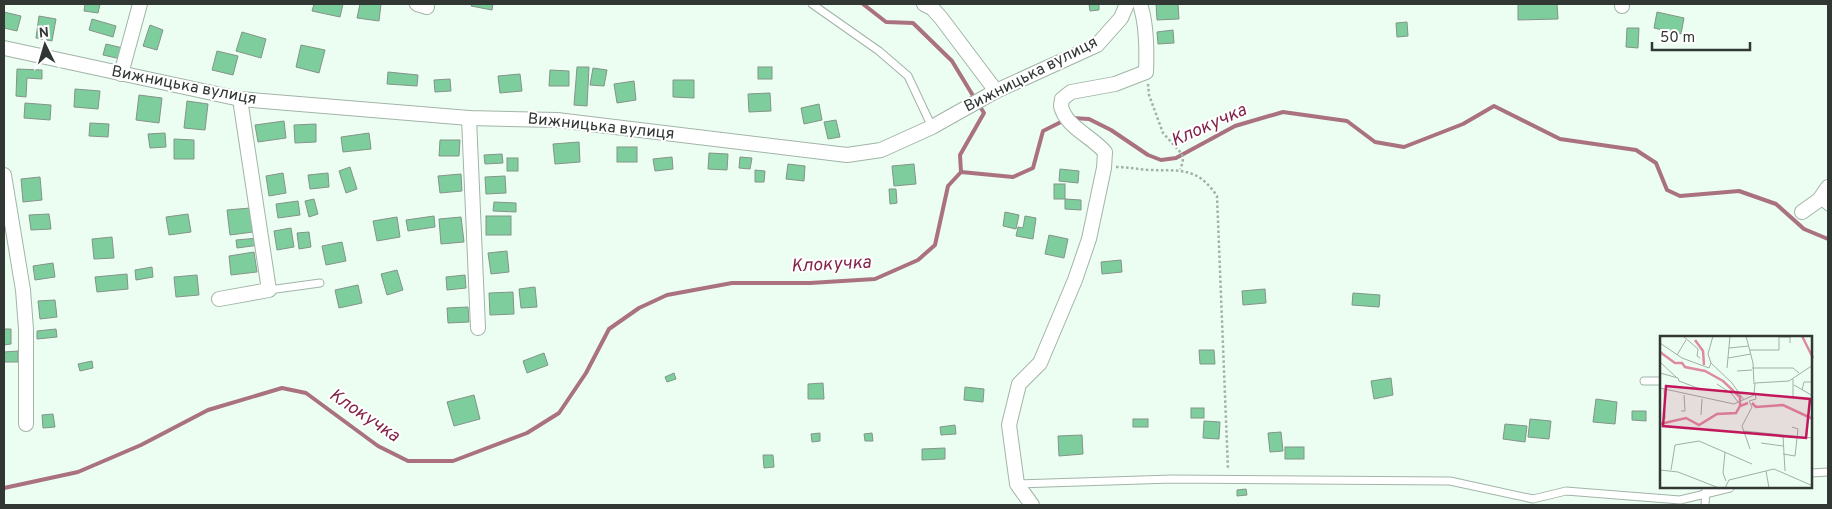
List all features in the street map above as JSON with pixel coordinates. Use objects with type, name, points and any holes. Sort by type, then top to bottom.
[{"type":"street","points":[[121,74],[140,4]]},
{"type":"street","points":[[924,4],[932,8],[941,18],[992,93]]},
{"type":"street","name":"Вижницька вулиця","points":[[4,48],[240,99],[469,118],[557,120],[847,155],[881,150],[932,127],[992,93],[1097,45],[1121,18],[1127,4]]},
{"type":"street","points":[[1032,505],[1017,484],[1009,425],[1019,384],[1040,364],[1075,280],[1089,239],[1104,168],[1105,152],[1084,132],[1071,124],[1062,111],[1062,100],[1071,92],[1115,84],[1146,72],[1146,42],[1140,4]]},
{"type":"street","points":[[219,299],[269,290],[240,99]]},
{"type":"street","points":[[469,118],[478,328]]},
{"type":"street","points":[[4,175],[24,290],[26,424]]},
{"type":"street","points":[[1802,212],[1823,204],[1828,187]]},
{"type":"lane","points":[[812,4],[879,51],[908,76],[932,127]]},
{"type":"lane","points":[[269,290],[320,283]]},
{"type":"lane","points":[[1644,381],[1660,382]]},
{"type":"lane","points":[[1812,473],[1828,472]]},
{"type":"lane","points":[[1017,484],[1228,479],[1450,481],[1533,502],[1566,491],[1680,500],[1706,491],[1722,489]]},
{"type":"lane","points":[[1705,505],[1706,491]]},
{"type":"path","points":[[1146,72],[1149,95],[1163,133],[1182,154],[1183,162],[1180,169]]},
{"type":"path","points":[[1104,168],[1180,169],[1199,177],[1210,186],[1216,196],[1228,479]]},
{"type":"building","points":[[85,4],[100,4],[98,13],[84,11]]},
{"type":"building","points":[[314,4],[343,4],[340,17],[312,11]]},
{"type":"building","points":[[360,4],[381,4],[379,21],[357,18]]},
{"type":"building","points":[[472,4],[493,4],[492,10],[471,6]]},
{"type":"building","points":[[1089,4],[1099,4],[1099,10],[1090,11]]},
{"type":"building","points":[[1156,4],[1178,4],[1179,19],[1157,20]]},
{"type":"building","points":[[1518,4],[1557,4],[1558,19],[1518,20]]},
{"type":"building","points":[[4,12],[21,16],[17,31],[4,28]]},
{"type":"building","points":[[1657,12],[1684,18],[1681,34],[1654,28]]},
{"type":"building","points":[[39,16],[56,19],[52,41],[36,38]]},
{"type":"building","points":[[92,19],[116,26],[113,37],[89,30]]},
{"type":"building","points":[[1407,22],[1408,36],[1397,37],[1396,23]]},
{"type":"building","points":[[150,25],[163,30],[157,50],[143,46]]},
{"type":"building","points":[[1627,28],[1639,28],[1638,48],[1626,47]]},
{"type":"building","points":[[1173,30],[1174,43],[1158,44],[1157,32]]},
{"type":"building","points":[[242,32],[266,39],[261,58],[236,51]]},
{"type":"building","points":[[106,44],[123,48],[121,59],[103,55]]},
{"type":"building","points":[[301,45],[325,50],[319,73],[296,67]]},
{"type":"building","points":[[217,51],[238,56],[233,75],[212,70]]},
{"type":"building","points":[[577,67],[589,67],[587,106],[574,105]]},
{"type":"building","points":[[758,67],[772,67],[772,79],[758,79]]},
{"type":"building","points":[[593,68],[607,70],[604,86],[590,85]]},
{"type":"building","points":[[17,69],[42,70],[42,79],[27,78],[26,97],[16,96]]},
{"type":"building","points":[[550,70],[569,71],[569,86],[549,86]]},
{"type":"building","points":[[388,72],[418,75],[417,86],[387,84]]},
{"type":"building","points":[[520,74],[522,91],[500,93],[498,76]]},
{"type":"building","points":[[450,79],[451,91],[435,92],[434,80]]},
{"type":"building","points":[[673,80],[694,80],[694,98],[673,97]]},
{"type":"building","points":[[634,81],[636,100],[617,103],[614,84]]},
{"type":"building","points":[[75,89],[100,91],[98,109],[74,107]]},
{"type":"building","points":[[770,93],[771,111],[749,112],[748,94]]},
{"type":"building","points":[[139,95],[162,98],[159,123],[136,120]]},
{"type":"building","points":[[187,101],[208,104],[205,130],[184,128]]},
{"type":"building","points":[[25,103],[51,105],[50,120],[24,118]]},
{"type":"building","points":[[819,104],[822,120],[804,124],[801,108]]},
{"type":"building","points":[[836,120],[840,137],[828,139],[824,122]]},
{"type":"building","points":[[284,121],[286,138],[258,142],[255,125]]},
{"type":"building","points":[[90,123],[109,124],[108,137],[89,136]]},
{"type":"building","points":[[316,124],[316,142],[295,143],[294,125]]},
{"type":"building","points":[[165,133],[166,147],[150,148],[148,134]]},
{"type":"building","points":[[369,133],[371,149],[343,152],[341,137]]},
{"type":"building","points":[[174,139],[194,140],[194,159],[174,159]]},
{"type":"building","points":[[440,140],[460,140],[459,156],[439,156]]},
{"type":"building","points":[[579,142],[580,162],[555,164],[553,144]]},
{"type":"building","points":[[617,147],[637,147],[637,162],[617,162]]},
{"type":"building","points":[[709,153],[728,154],[727,170],[708,169]]},
{"type":"building","points":[[502,154],[503,163],[485,164],[484,155]]},
{"type":"building","points":[[672,157],[673,169],[655,171],[653,159]]},
{"type":"building","points":[[740,157],[752,158],[750,169],[739,168]]},
{"type":"building","points":[[507,158],[518,158],[518,171],[507,171]]},
{"type":"building","points":[[788,164],[805,166],[804,181],[786,179]]},
{"type":"building","points":[[914,164],[916,184],[894,186],[892,166]]},
{"type":"building","points":[[350,167],[357,189],[346,193],[339,171]]},
{"type":"building","points":[[1060,169],[1079,171],[1078,183],[1059,181]]},
{"type":"building","points":[[755,170],[765,171],[764,182],[755,182]]},
{"type":"building","points":[[283,173],[286,193],[269,196],[266,176]]},
{"type":"building","points":[[328,173],[329,187],[310,189],[308,175]]},
{"type":"building","points":[[461,174],[462,191],[440,193],[438,176]]},
{"type":"building","points":[[505,176],[506,193],[486,194],[485,177]]},
{"type":"building","points":[[40,177],[42,200],[23,202],[21,179]]},
{"type":"building","points":[[1054,184],[1065,184],[1065,199],[1054,199]]},
{"type":"building","points":[[889,189],[896,189],[897,203],[890,204]]},
{"type":"building","points":[[314,199],[318,214],[309,217],[305,201]]},
{"type":"building","points":[[1065,199],[1081,200],[1081,210],[1065,209]]},
{"type":"building","points":[[298,201],[300,215],[278,218],[276,204]]},
{"type":"building","points":[[494,202],[516,203],[516,212],[493,211]]},
{"type":"building","points":[[250,208],[253,232],[230,235],[227,210]]},
{"type":"building","points":[[1005,212],[1019,215],[1016,229],[1003,226]]},
{"type":"building","points":[[49,214],[51,229],[31,230],[29,215]]},
{"type":"building","points":[[188,214],[191,232],[169,235],[166,217]]},
{"type":"building","points":[[434,216],[435,227],[408,231],[406,220]]},
{"type":"building","points":[[486,216],[511,216],[511,235],[486,235]]},
{"type":"building","points":[[1025,216],[1036,218],[1033,239],[1016,236],[1018,227],[1023,228]]},
{"type":"building","points":[[397,217],[400,237],[377,241],[373,221]]},
{"type":"building","points":[[461,217],[464,242],[441,244],[439,219]]},
{"type":"building","points":[[291,228],[294,247],[277,250],[274,231]]},
{"type":"building","points":[[309,232],[311,247],[299,249],[297,233]]},
{"type":"building","points":[[1049,235],[1068,239],[1064,258],[1045,254]]},
{"type":"building","points":[[112,237],[114,258],[94,259],[92,239]]},
{"type":"building","points":[[259,238],[260,245],[237,248],[236,240]]},
{"type":"building","points":[[342,242],[346,261],[326,265],[322,246]]},
{"type":"building","points":[[507,251],[509,272],[491,274],[488,253]]},
{"type":"building","points":[[254,252],[257,272],[231,275],[229,256]]},
{"type":"building","points":[[1121,260],[1122,272],[1102,274],[1101,262]]},
{"type":"building","points":[[53,263],[55,277],[35,280],[33,266]]},
{"type":"building","points":[[152,267],[153,277],[136,280],[135,270]]},
{"type":"building","points":[[397,270],[403,290],[387,295],[381,274]]},
{"type":"building","points":[[127,274],[128,289],[97,292],[95,277]]},
{"type":"building","points":[[197,275],[199,295],[176,297],[174,277]]},
{"type":"building","points":[[465,275],[466,288],[447,290],[446,277]]},
{"type":"building","points":[[358,285],[362,303],[339,308],[335,290]]},
{"type":"building","points":[[535,287],[537,307],[521,308],[519,289]]},
{"type":"building","points":[[1265,289],[1266,303],[1243,305],[1242,291]]},
{"type":"building","points":[[513,292],[514,314],[490,315],[489,293]]},
{"type":"building","points":[[1353,293],[1380,295],[1379,307],[1352,305]]},
{"type":"building","points":[[55,300],[57,317],[40,319],[38,301]]},
{"type":"building","points":[[468,307],[469,322],[448,323],[447,308]]},
{"type":"building","points":[[4,329],[11,329],[11,344],[4,345]]},
{"type":"building","points":[[56,329],[57,337],[37,339],[37,331]]},
{"type":"building","points":[[1199,350],[1214,350],[1215,364],[1200,364]]},
{"type":"building","points":[[18,351],[18,362],[4,362],[4,352]]},
{"type":"building","points":[[544,353],[548,365],[527,373],[523,361]]},
{"type":"building","points":[[92,361],[93,368],[80,371],[78,364]]},
{"type":"building","points":[[674,373],[676,379],[667,382],[665,377]]},
{"type":"building","points":[[1391,378],[1393,395],[1374,399],[1371,381]]},
{"type":"building","points":[[823,383],[824,399],[808,399],[808,384]]},
{"type":"building","points":[[965,387],[984,389],[983,402],[964,400]]},
{"type":"building","points":[[474,395],[480,419],[454,426],[447,402]]},
{"type":"building","points":[[1596,399],[1617,402],[1615,424],[1593,422]]},
{"type":"building","points":[[1191,408],[1204,408],[1204,418],[1191,418]]},
{"type":"building","points":[[1632,411],[1646,411],[1646,421],[1632,420]]},
{"type":"building","points":[[53,414],[55,427],[43,428],[42,415]]},
{"type":"building","points":[[1133,419],[1148,419],[1148,427],[1133,427]]},
{"type":"building","points":[[1530,419],[1551,421],[1549,439],[1528,437]]},
{"type":"building","points":[[1204,421],[1220,422],[1219,439],[1203,438]]},
{"type":"building","points":[[1505,424],[1527,426],[1525,442],[1503,439]]},
{"type":"building","points":[[955,425],[956,434],[941,435],[940,427]]},
{"type":"building","points":[[1281,432],[1283,451],[1270,452],[1268,433]]},
{"type":"building","points":[[820,433],[820,441],[812,442],[811,434]]},
{"type":"building","points":[[872,433],[873,441],[865,441],[864,434]]},
{"type":"building","points":[[1082,435],[1083,454],[1059,456],[1058,436]]},
{"type":"building","points":[[1285,447],[1304,447],[1304,459],[1285,459]]},
{"type":"building","points":[[945,448],[945,459],[922,460],[922,449]]},
{"type":"building","points":[[763,455],[773,455],[774,467],[764,468]]},
{"type":"building","points":[[1246,489],[1247,495],[1237,496],[1237,490]]},
{"type":"waterway","points":[[863,4],[886,22],[913,23],[952,61],[975,99]]},
{"type":"waterway","points":[[961,172],[960,155],[984,113],[979,105]]},
{"type":"waterway","name":"Клокучка","points":[[1072,118],[1089,119],[1111,130],[1148,155],[1161,160],[1176,158],[1235,126],[1283,112],[1347,121],[1375,142],[1404,147],[1463,124],[1494,106],[1560,139],[1636,150],[1656,163],[1667,190],[1680,196],[1739,191],[1776,204],[1804,229],[1828,239]]},
{"type":"waterway","name":"Клокучка","points":[[4,488],[78,472],[141,445],[208,410],[282,388],[306,393],[378,446],[408,461],[453,461],[527,433],[559,413],[586,373],[609,329],[639,308],[667,295],[732,283],[810,283],[875,279],[918,260],[935,245],[948,186],[961,172],[1013,177],[1033,168],[1043,131],[1065,120]]}]
